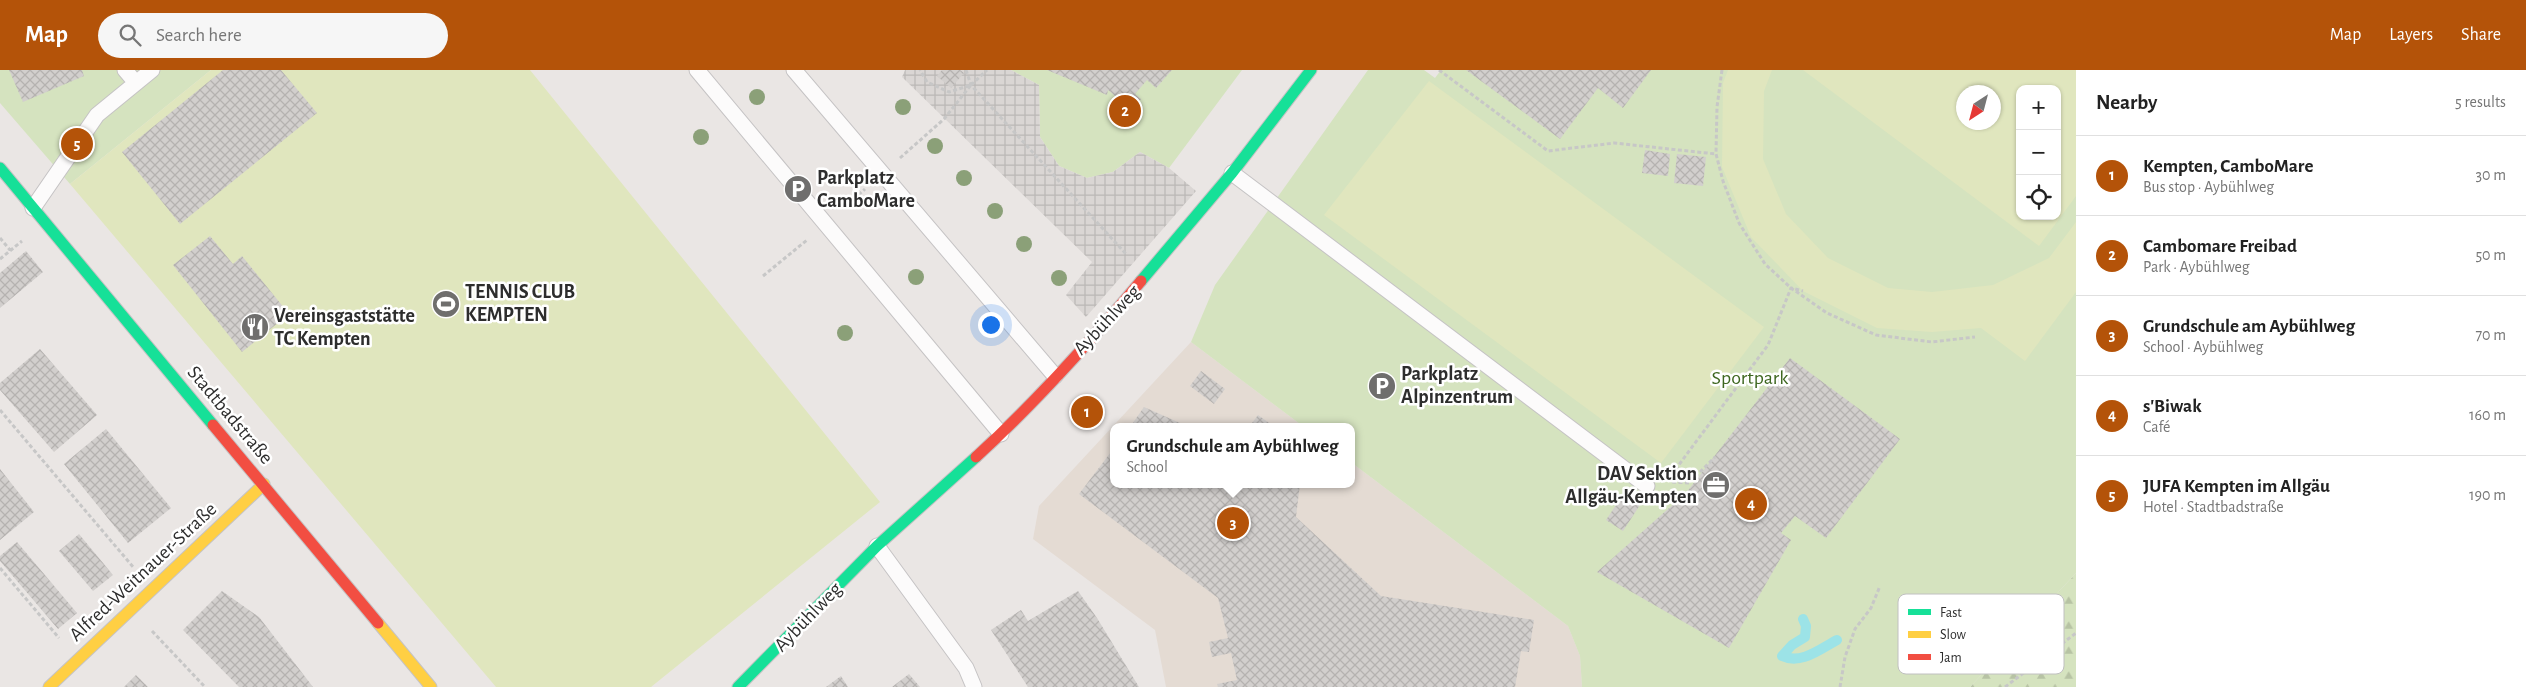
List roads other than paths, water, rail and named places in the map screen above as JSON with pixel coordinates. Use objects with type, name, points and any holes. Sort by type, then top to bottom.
[{"type":"street","name":"Aybühlweg","points":[[738,687],[877,546],[1001,434],[1055,376],[1148,275],[1232,173],[1311,70]]},
{"type":"street","name":"Stadtbadstraße","points":[[0,168],[431,687]]},
{"type":"street","name":"Alfred-Weitnauer-Straße","points":[[49,687],[264,484]]},
{"type":"lane","points":[[124,70],[136,83]]},
{"type":"lane","points":[[33,208],[96,115],[152,70]]},
{"type":"lane","points":[[697,70],[1001,434]]},
{"type":"lane","points":[[794,70],[1055,376]]},
{"type":"lane","points":[[1232,173],[1648,486]]},
{"type":"lane","points":[[877,546],[966,668],[974,687]]},
{"type":"waterway","points":[[1803,619],[1806,626],[1805,637],[1792,645],[1782,656],[1796,659],[1810,655],[1837,640]]},
{"type":"place","name":"Cambomare Freibad","points":[[1125,111]]},
{"type":"place","name":"JUFA Kempten im Allgäu","points":[[77,144]]},
{"type":"place","name":"Parkplatz CamboMare","points":[[798,189]]},
{"type":"place","name":"TENNIS CLUB KEMPTEN","points":[[446,304]]},
{"type":"place","name":"Vereinsgaststätte TC Kempten","points":[[255,327]]},
{"type":"place","name":"Parkplatz Alpinzentrum","points":[[1382,386]]},
{"type":"place","name":"Kempten, CamboMare","points":[[1087,412]]},
{"type":"place","name":"DAV Sektion Allgäu-Kempten","points":[[1716,485]]},
{"type":"place","name":"s'Biwak","points":[[1751,504]]},
{"type":"place","name":"Grundschule am Aybühlweg","points":[[1233,523]]},
{"type":"park label","name":"Sportpark","points":[[1750,378]]}]
